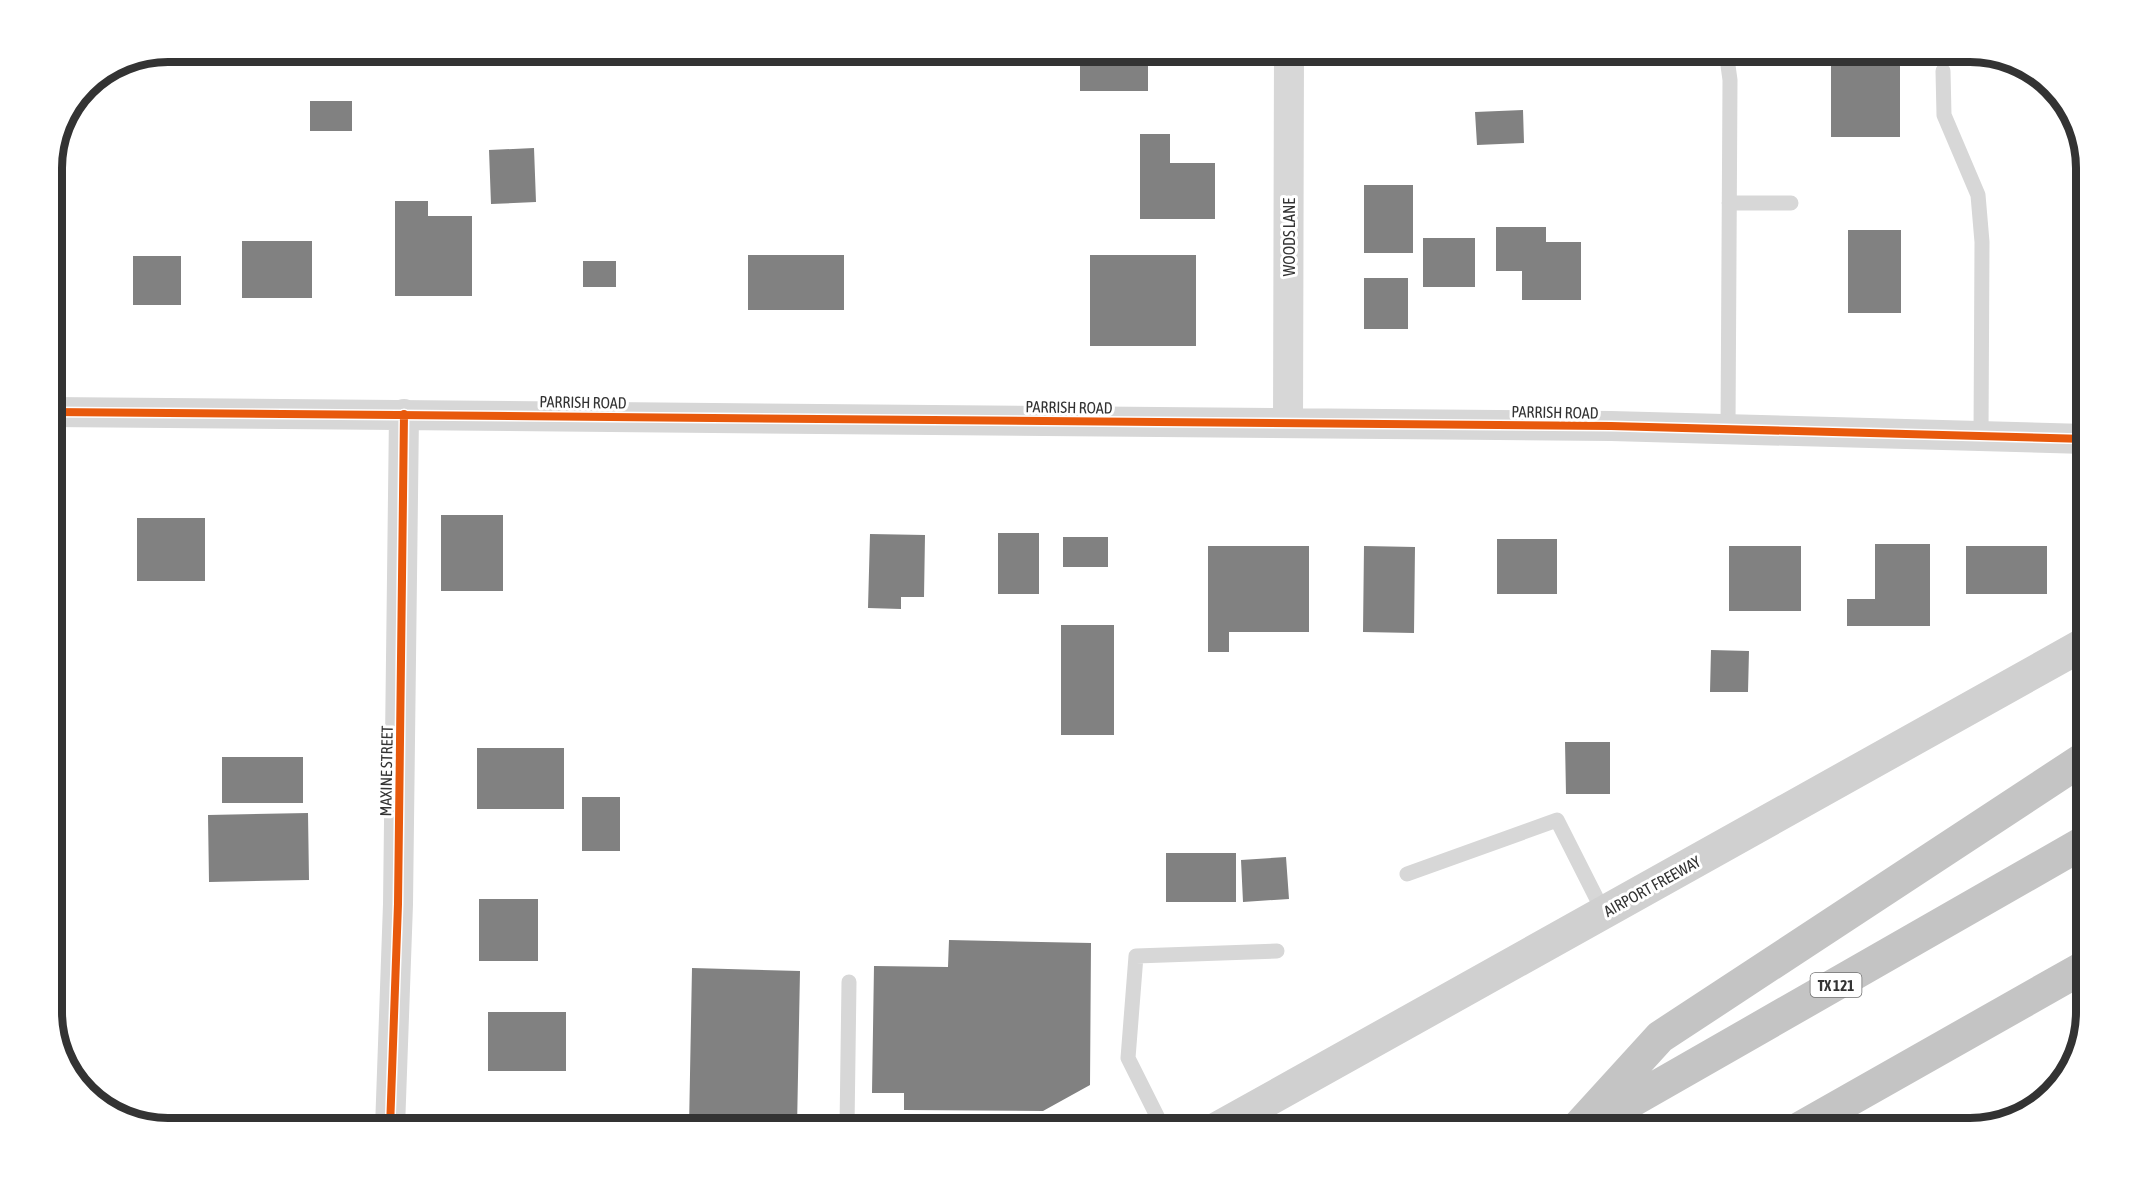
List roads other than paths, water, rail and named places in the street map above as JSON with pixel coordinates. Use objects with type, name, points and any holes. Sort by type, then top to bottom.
[{"type":"highway","points":[[1586,1118],[1660,1038],[2076,763]]},
{"type":"highway","name":"TX 121","points":[[1602,1118],[2076,847]]},
{"type":"highway","points":[[1818,1118],[2076,972]]},
{"type":"main road","name":"AIRPORT FREEWAY","points":[[1236,1118],[2076,649]]},
{"type":"street","name":"WOODS LANE","points":[[1288,423],[1289,62]]},
{"type":"street","name":"PARRISH ROAD","points":[[62,412],[1288,423],[1728,429],[2075,439]]},
{"type":"street","name":"MAXINE STREET","points":[[390,1118],[398,904],[404,414]]},
{"type":"lane","points":[[1728,62],[1730,80],[1728,429]]},
{"type":"lane","points":[[1943,71],[1944,115],[1978,195],[1982,242],[1981,436]]},
{"type":"lane","points":[[1730,203],[1791,203]]},
{"type":"lane","points":[[1407,874],[1557,820],[1605,913]]},
{"type":"lane","points":[[1158,1118],[1128,1058],[1136,956],[1277,951]]},
{"type":"lane","points":[[847,1118],[849,982]]}]
